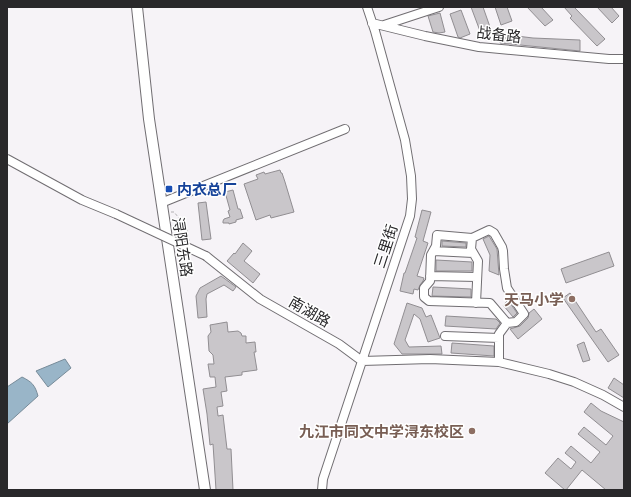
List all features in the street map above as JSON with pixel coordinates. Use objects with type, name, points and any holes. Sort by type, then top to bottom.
[{"type":"main road","name":"浔阳东路","points":[[137,7],[149,119],[205,490]]},
{"type":"street","name":"三里街","points":[[322,490],[323,479],[410,216],[412,200],[411,176],[405,140],[367,7]]},
{"type":"street","points":[[384,26],[439,7]]},
{"type":"street","name":"战备路","points":[[372,23],[479,47],[624,59]]},
{"type":"street","points":[[162,206],[345,129]]},
{"type":"street","name":"南湖路","points":[[7,159],[82,200],[116,214],[206,256],[260,299],[339,344],[362,361]]},
{"type":"street","points":[[499,362],[499,334],[507,323],[516,322],[524,314],[507,288],[502,247],[494,233],[489,230],[472,238],[438,235],[436,246],[431,255],[430,281],[424,288],[424,297],[429,301],[490,303],[507,323]]},
{"type":"street","points":[[472,238],[470,249],[478,262],[476,303]]},
{"type":"street","points":[[434,251],[473,253]]},
{"type":"street","points":[[430,276],[477,277]]},
{"type":"street","points":[[445,336],[499,338]]},
{"type":"street","points":[[362,361],[430,359],[499,362],[549,374],[574,382],[603,395],[624,407]]},
{"type":"path","points":[[162,206],[174,212],[187,228],[190,249]]},
{"type":"water","points":[[65,359],[71,368],[48,387],[36,371]]},
{"type":"water","points":[[22,377],[33,384],[38,396],[7,424],[7,387]]},
{"type":"building","points":[[471,7],[483,7],[490,27],[480,31]]},
{"type":"building","points":[[495,7],[507,7],[512,21],[501,25]]},
{"type":"building","points":[[527,7],[541,7],[553,20],[545,26]]},
{"type":"building","points":[[564,7],[574,7],[605,39],[597,46],[570,18],[572,16]]},
{"type":"building","points":[[597,7],[611,7],[619,16],[612,23]]},
{"type":"building","points":[[461,10],[470,34],[460,38],[458,37],[450,14]]},
{"type":"building","points":[[440,13],[445,32],[433,32],[428,16]]},
{"type":"building","points":[[500,34],[533,38],[580,40],[580,51],[500,43]]},
{"type":"building","points":[[280,170],[294,212],[271,218],[270,215],[256,220],[244,184],[258,179],[256,175],[264,172],[265,174]]},
{"type":"building","points":[[233,190],[238,209],[240,209],[243,218],[229,224],[223,223],[224,219],[230,217],[228,211],[230,210],[225,192]]},
{"type":"building","points":[[206,202],[211,239],[202,240],[198,203]]},
{"type":"building","points":[[422,210],[431,212],[423,241],[428,243],[417,276],[424,278],[418,290],[414,289],[413,294],[400,291],[404,273],[417,238],[415,237]]},
{"type":"building","points":[[489,236],[497,249],[499,275],[489,271],[490,255],[483,239]]},
{"type":"building","points":[[442,241],[466,243],[466,247],[442,246]]},
{"type":"building","points":[[243,243],[252,251],[244,261],[260,274],[253,283],[227,261],[234,253],[235,254]]},
{"type":"building","points":[[609,252],[614,266],[566,283],[561,269]]},
{"type":"building","points":[[436,260],[472,262],[472,271],[436,271]]},
{"type":"building","points":[[221,276],[236,287],[233,291],[224,285],[207,294],[207,317],[198,318],[196,296],[200,288]]},
{"type":"building","points":[[433,287],[471,289],[471,297],[432,296]]},
{"type":"building","points":[[570,293],[596,332],[601,329],[619,355],[608,362],[563,298]]},
{"type":"building","points":[[508,300],[517,313],[513,317],[503,305]]},
{"type":"building","points":[[407,303],[422,308],[426,317],[431,315],[440,338],[428,342],[420,319],[414,314],[405,340],[409,347],[441,346],[442,354],[402,354],[394,344]]},
{"type":"building","points":[[534,309],[542,319],[518,339],[510,329],[520,326],[528,318],[529,313]]},
{"type":"building","points":[[446,316],[496,319],[500,323],[496,329],[445,326]]},
{"type":"building","points":[[227,322],[228,332],[238,331],[242,336],[246,336],[246,343],[255,342],[256,352],[254,352],[257,370],[242,372],[242,375],[225,377],[227,391],[221,392],[223,406],[217,407],[218,416],[223,415],[227,449],[231,449],[233,490],[216,490],[213,444],[210,445],[203,389],[216,387],[215,377],[210,377],[208,364],[214,364],[213,355],[209,351],[208,336],[211,332],[210,325]]},
{"type":"building","points":[[584,342],[590,360],[583,362],[577,345]]},
{"type":"building","points":[[452,343],[494,346],[494,356],[451,353]]},
{"type":"building","points":[[614,378],[624,385],[624,398],[608,388]]},
{"type":"building","points":[[591,403],[601,411],[624,422],[624,490],[606,490],[582,470],[565,490],[545,473],[558,458],[571,469],[576,462],[565,453],[571,446],[591,463],[600,452],[578,434],[584,427],[606,445],[613,436],[584,412]]},
{"type":"place","name":"内衣总厂","points":[[169,189]]},
{"type":"place","name":"天马小学","points":[[572,299]]},
{"type":"place","name":"九江市同文中学浔东校区","points":[[472,431]]}]
